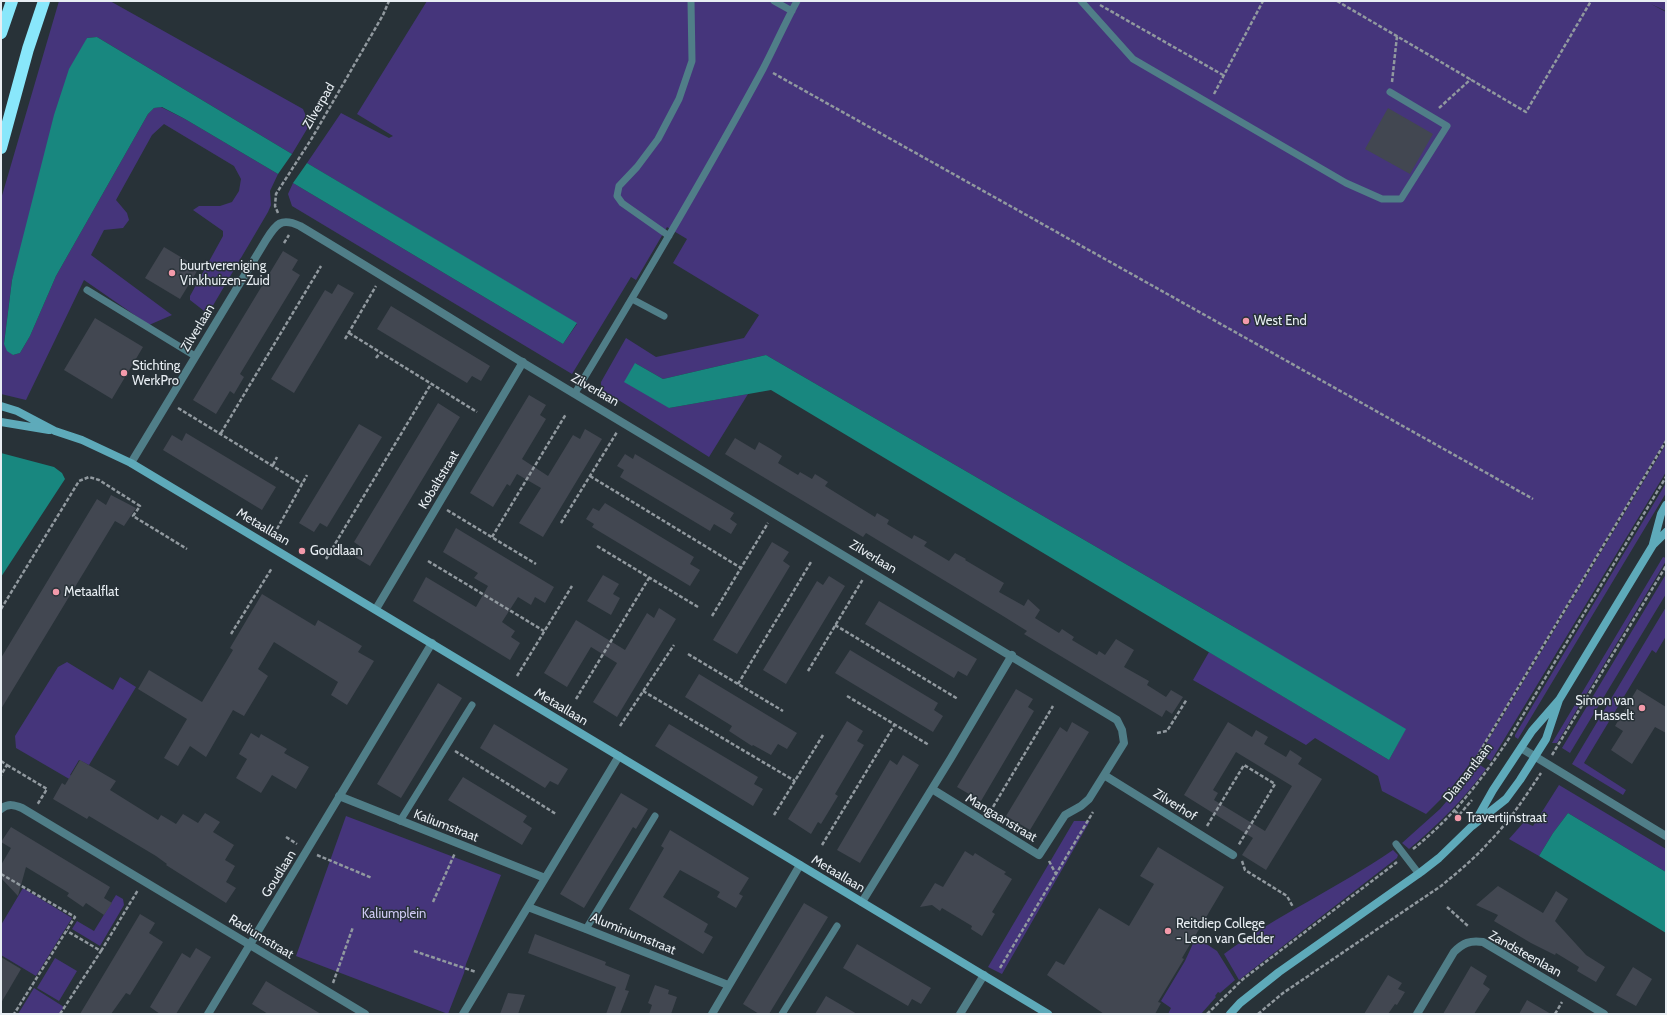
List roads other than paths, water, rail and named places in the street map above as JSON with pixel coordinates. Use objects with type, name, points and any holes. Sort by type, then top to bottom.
[{"type":"highway","points":[[1,33],[12,1]]},
{"type":"highway","points":[[1,148],[28,49],[44,1]]},
{"type":"street","name":"Zilverlaan","points":[[131,462],[272,230],[280,222],[290,222],[300,226],[774,513],[869,568],[1117,720],[1122,730],[1124,743]]},
{"type":"street","name":"Kobaltstraat","points":[[376,609],[523,362]]},
{"type":"street","name":"Metaallaan","points":[[1,406],[17,411],[55,431]]},
{"type":"street","name":"Metaallaan","points":[[1,422],[55,431],[82,440],[131,462],[1048,1014]]},
{"type":"street","points":[[1472,826],[1493,790],[1532,731],[1559,700],[1653,544],[1661,514],[1666,506]]},
{"type":"street","points":[[1653,544],[1666,532]]},
{"type":"street","name":"Goudlaan","points":[[208,1014],[432,643]]},
{"type":"street","points":[[862,902],[1012,655]]},
{"type":"street","points":[[1230,1014],[1279,972],[1419,874],[1439,858],[1472,826],[1506,799],[1546,739],[1559,700]]},
{"type":"street","name":"Mangaanstraat","points":[[932,789],[1039,855],[1065,815],[1089,799],[1124,743]]},
{"type":"street","points":[[1521,748],[1666,836]]},
{"type":"street","points":[[463,1014],[620,756]]},
{"type":"street","name":"Zilverhof","points":[[1104,775],[1233,855]]},
{"type":"street","name":"Kaliumstraat","points":[[339,796],[545,878]]},
{"type":"street","name":"Radiumstraat","points":[[1,809],[4,806],[13,804],[32,814],[365,1014]]},
{"type":"street","points":[[712,1014],[800,865]]},
{"type":"street","name":"Aluminiumstraat","points":[[528,907],[586,928],[728,986]]},
{"type":"street","name":"Zandsteenlaan","points":[[1417,1014],[1454,952],[1462,944],[1473,940],[1483,942],[1604,1014]]},
{"type":"street","points":[[960,1014],[984,975]]},
{"type":"lane","points":[[669,236],[622,203],[617,196],[619,186],[637,167],[658,140],[679,99],[692,61],[691,1]]},
{"type":"lane","points":[[774,1],[792,11]]},
{"type":"lane","points":[[575,393],[669,236],[764,68],[797,1]]},
{"type":"lane","points":[[1081,1],[1133,59],[1346,183],[1382,199],[1401,199],[1447,126],[1390,92]]},
{"type":"lane","points":[[87,290],[196,356]]},
{"type":"lane","points":[[632,299],[664,316]]},
{"type":"lane","points":[[400,821],[472,705]]},
{"type":"lane","points":[[586,928],[655,816]]},
{"type":"lane","points":[[1396,844],[1419,874]]},
{"type":"lane","points":[[782,1014],[837,926]]},
{"type":"place","name":"buurtvereniging Vinkhuizen-Zuid","points":[[172,273]]},
{"type":"place","name":"West End","points":[[1246,321]]},
{"type":"place","name":"Stichting WerkPro","points":[[124,373]]},
{"type":"place","name":"Goudlaan","points":[[302,551]]},
{"type":"place","name":"Metaalflat","points":[[56,592]]},
{"type":"place","name":"Simon van Hasselt","points":[[1642,708]]},
{"type":"place","name":"Travertijnstraat","points":[[1458,818]]},
{"type":"place","name":"Reitdiep College - Leon van Gelder","points":[[1168,931]]},
{"type":"park label","name":"Kaliumplein","points":[[394,914]]}]
